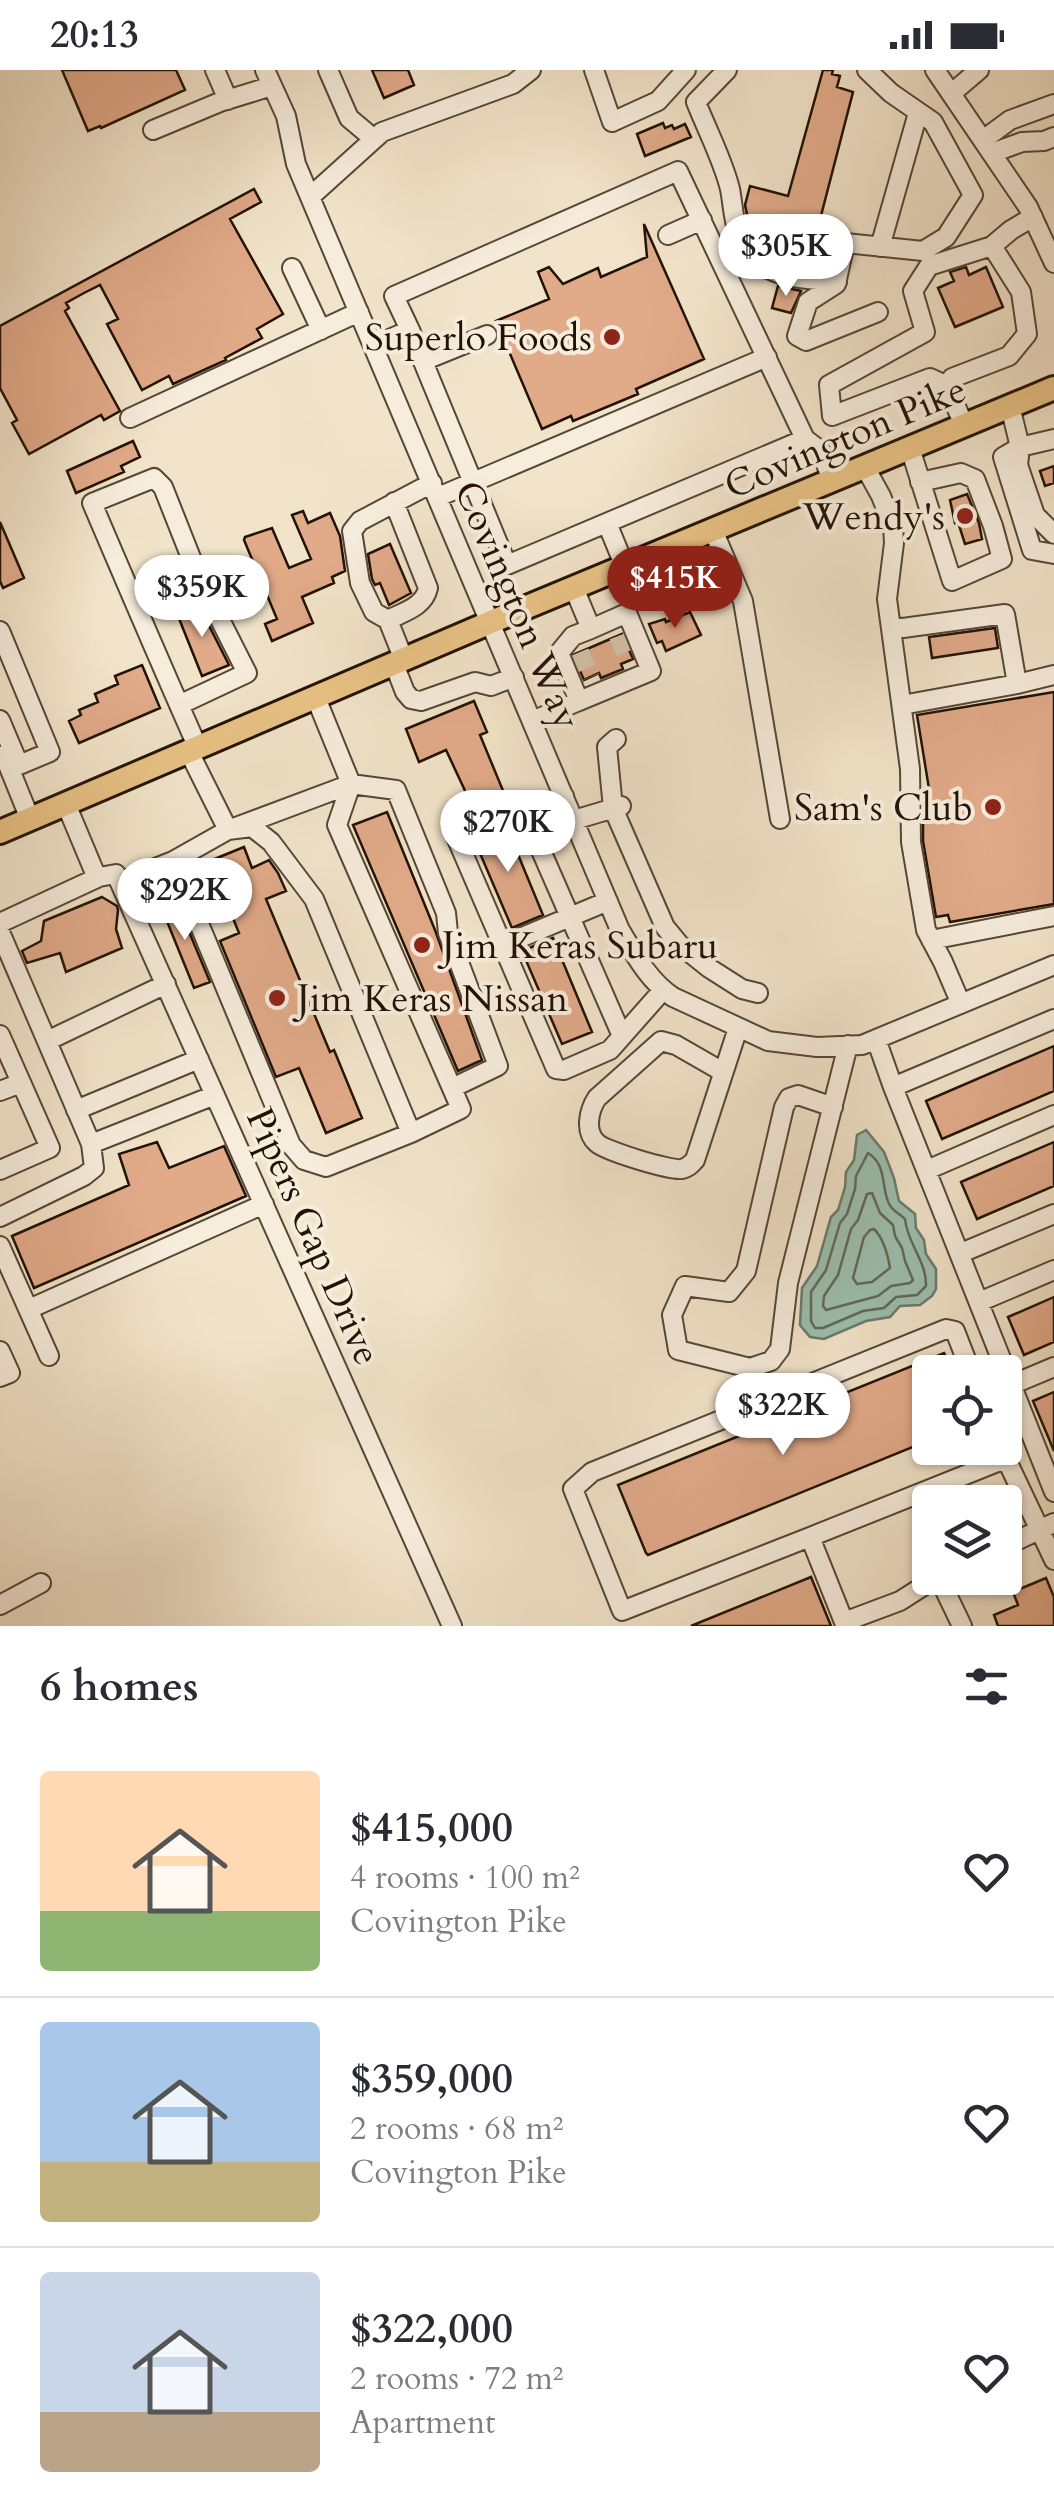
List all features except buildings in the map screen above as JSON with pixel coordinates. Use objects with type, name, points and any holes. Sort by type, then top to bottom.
[{"type":"main road","name":"Covington Pike","points":[[0,832],[1054,388]]},
{"type":"street","points":[[215,70],[228,100]]},
{"type":"street","points":[[328,70],[349,118],[374,139]]},
{"type":"street","points":[[310,198],[382,132],[513,84],[531,70]]},
{"type":"street","points":[[594,70],[612,122],[658,101],[686,70]]},
{"type":"street","points":[[727,70],[696,102],[729,186],[738,233],[748,252],[764,269],[786,277],[837,282]]},
{"type":"street","points":[[867,70],[891,94],[933,122],[972,195],[946,237],[923,251],[845,243],[836,284],[808,302],[796,336],[806,342],[878,312]]},
{"type":"street","points":[[935,70],[1041,220],[1054,262]]},
{"type":"street","points":[[952,93],[979,70]]},
{"type":"street","points":[[153,130],[228,100],[268,78]]},
{"type":"street","name":"Covington Way","points":[[268,78],[286,116],[296,164],[310,198],[620,930],[645,970],[663,990],[738,1028],[768,1041],[817,1047],[862,1044],[1054,965]]},
{"type":"street","points":[[988,147],[1010,120],[1054,104]]},
{"type":"street","points":[[880,247],[918,112]]},
{"type":"street","points":[[988,147],[1049,139],[1054,158]]},
{"type":"street","points":[[805,439],[507,565],[394,296],[678,171],[805,439],[821,451],[832,480]]},
{"type":"street","points":[[668,235],[702,220]]},
{"type":"street","points":[[964,425],[947,386],[930,378],[832,416],[829,385],[925,332],[913,290],[928,266],[992,246],[1011,230],[1041,220]]},
{"type":"street","points":[[947,386],[952,378],[1009,356],[1028,334],[1020,292],[992,246]]},
{"type":"street","points":[[292,268],[321,330]]},
{"type":"street","points":[[130,418],[359,312]]},
{"type":"street","points":[[373,346],[410,330]]},
{"type":"street","points":[[423,362],[487,334]]},
{"type":"street","points":[[514,677],[490,686],[475,682],[421,702],[405,692],[388,620],[374,612],[360,583],[352,531],[360,520],[394,502],[473,482],[767,358]]},
{"type":"street","points":[[1010,406],[1020,447],[1018,465],[1035,515],[1054,534]]},
{"type":"street","points":[[1054,439],[1020,447],[1003,457],[1032,550],[1054,554]]},
{"type":"street","points":[[910,448],[920,482],[952,581],[1002,559],[975,478],[960,473],[920,482]]},
{"type":"street","points":[[865,467],[893,526],[887,599],[910,769],[911,842],[926,930],[960,1004]]},
{"type":"street","points":[[179,705],[247,673],[200,578],[163,486],[154,478],[92,503],[179,705],[211,800],[228,830]]},
{"type":"street","points":[[388,620],[420,604],[428,588],[394,502]]},
{"type":"street","points":[[608,523],[625,566]]},
{"type":"street","points":[[713,530],[743,602],[780,820]]},
{"type":"street","points":[[136,606],[200,578]]},
{"type":"street","points":[[574,588],[581,639]]},
{"type":"street","points":[[532,721],[579,702],[595,685],[632,669],[651,671],[628,614],[615,628],[581,639],[559,653],[579,702]]},
{"type":"street","points":[[891,627],[1006,614],[1018,684]]},
{"type":"street","points":[[0,631],[50,752],[10,769]]},
{"type":"street","points":[[902,705],[1054,675]]},
{"type":"street","points":[[172,861],[290,1145],[304,1160],[326,1167],[462,1109],[337,825],[352,784],[316,698]]},
{"type":"street","points":[[0,720],[10,769]]},
{"type":"street","points":[[616,739],[607,747],[619,807],[665,926],[679,944],[709,968],[758,993]]},
{"type":"street","points":[[0,746],[35,817]]},
{"type":"street","points":[[0,922],[111,878],[172,861],[228,830],[352,784],[396,790],[446,914],[448,933],[498,1066],[452,1088]]},
{"type":"street","points":[[564,796],[530,810],[516,806],[460,829],[456,837],[556,1069],[564,1070],[610,1050],[663,990]]},
{"type":"street","name":"Pipers Gap Drive","points":[[66,804],[111,878],[166,984],[452,1626]]},
{"type":"street","points":[[522,807],[622,1036]]},
{"type":"street","points":[[574,820],[619,807]]},
{"type":"street","points":[[228,830],[252,827],[270,842],[314,899],[411,1132]]},
{"type":"street","points":[[503,946],[608,901]]},
{"type":"street","points":[[932,940],[1054,916]]},
{"type":"street","points":[[0,932],[91,1144],[94,1168],[0,1217]]},
{"type":"street","points":[[46,1040],[166,984]]},
{"type":"street","points":[[893,1087],[1054,1020]]},
{"type":"street","points":[[723,1072],[676,1045],[661,1041],[592,1106],[592,1137],[598,1145],[643,1161],[686,1168],[695,1160],[738,1028]]},
{"type":"street","points":[[0,1035],[50,1148],[0,1170]]},
{"type":"street","points":[[876,1039],[999,1355]]},
{"type":"street","points":[[833,1106],[798,1095],[789,1098],[746,1271],[729,1292],[686,1286],[672,1315],[678,1350],[750,1368],[770,1361],[780,1350],[788,1283],[833,1106],[848,1046]]},
{"type":"street","points":[[76,1110],[199,1058]]},
{"type":"street","points":[[0,1092],[21,1083]]},
{"type":"street","points":[[91,1144],[215,1095]]},
{"type":"street","points":[[926,1170],[1054,1115]]},
{"type":"street","points":[[29,1309],[264,1204]]},
{"type":"street","points":[[961,1254],[1054,1214]]},
{"type":"street","points":[[0,1246],[49,1356]]},
{"type":"street","points":[[979,1302],[1054,1270]]},
{"type":"street","points":[[964,1355],[955,1331],[946,1329],[592,1472],[573,1490],[625,1618],[975,1465]]},
{"type":"street","points":[[0,1350],[10,1373],[0,1377]]},
{"type":"street","points":[[1022,1380],[1054,1366]]},
{"type":"street","points":[[1022,1411],[1052,1483]]},
{"type":"street","points":[[1010,1465],[1046,1527],[1054,1560]]},
{"type":"street","points":[[1022,1538],[1046,1527]]},
{"type":"street","points":[[810,1537],[845,1624],[912,1594]]},
{"type":"street","points":[[0,1605],[41,1583]]},
{"type":"street","points":[[946,1595],[962,1626]]},
{"type":"water","points":[[866,1130],[884,1152],[899,1201],[915,1214],[916,1228],[936,1269],[936,1289],[920,1305],[900,1306],[890,1317],[866,1321],[824,1339],[810,1337],[800,1325],[802,1288],[817,1266],[831,1217],[838,1210],[846,1172],[854,1160],[857,1135]]},
{"type":"tunnel","points":[[618,636],[628,661]]},
{"type":"tunnel","points":[[580,652],[591,677]]},
{"type":"place","name":"Superlo Foods","points":[[612,337]]},
{"type":"place","name":"Wendy's","points":[[965,516]]},
{"type":"place","name":"Sam's Club","points":[[993,807]]},
{"type":"place","name":"Jim Keras Subaru","points":[[422,945]]},
{"type":"place","name":"Jim Keras Nissan","points":[[277,998]]}]
